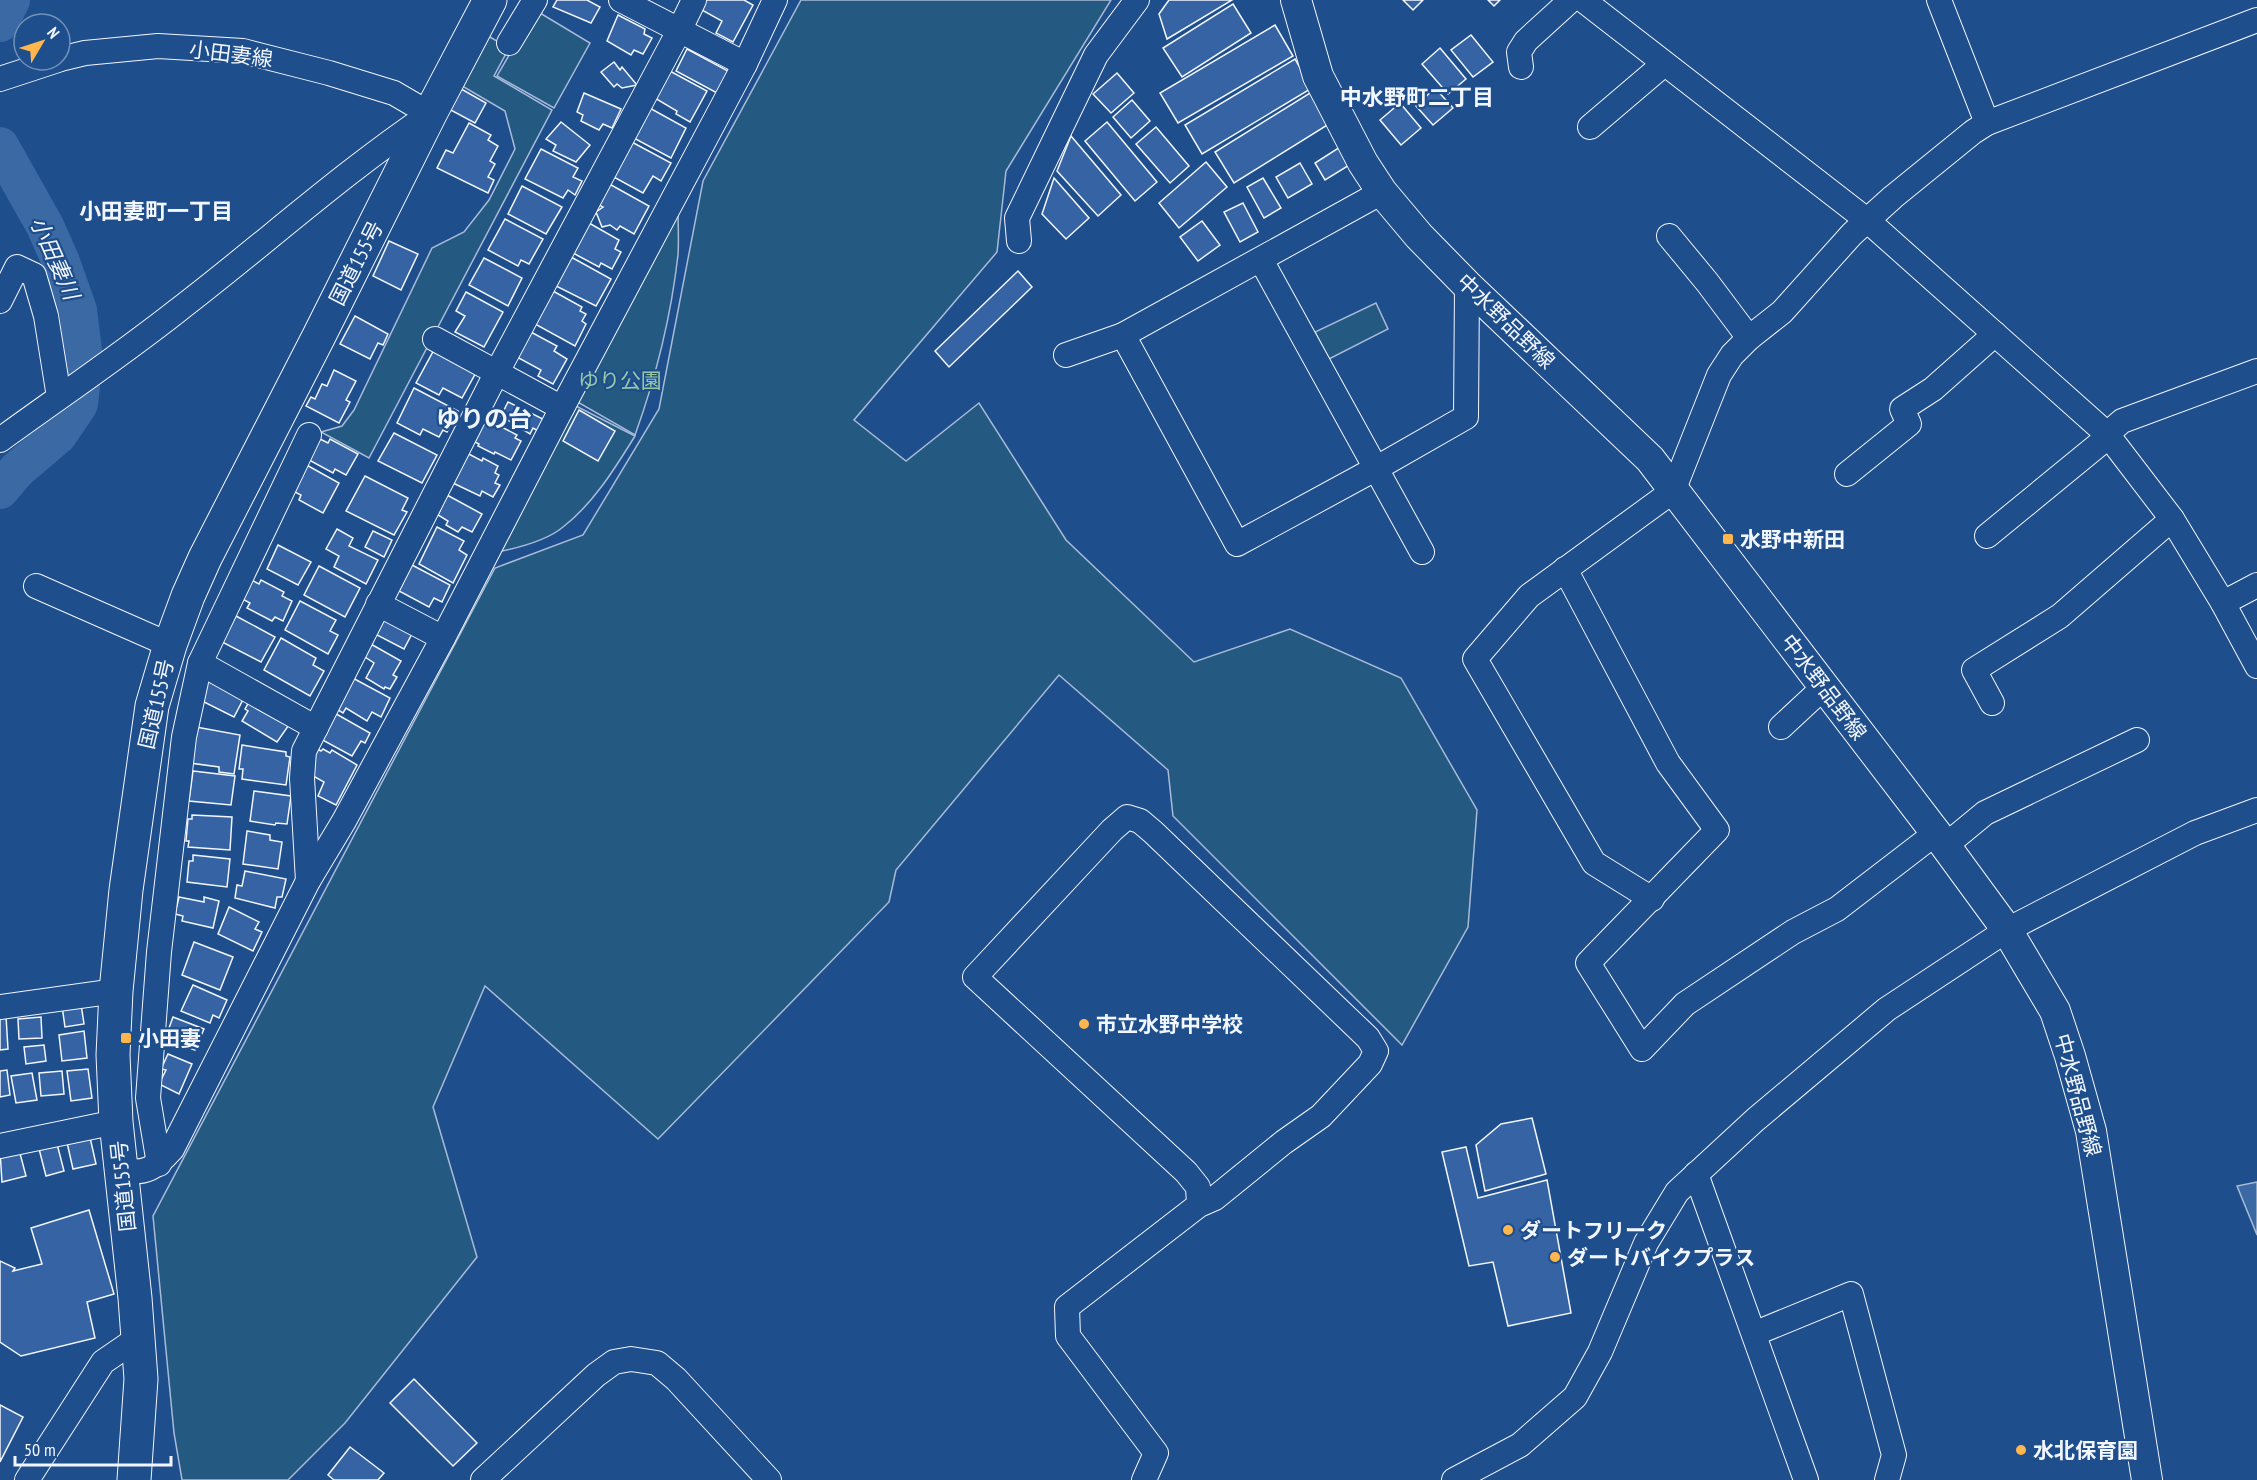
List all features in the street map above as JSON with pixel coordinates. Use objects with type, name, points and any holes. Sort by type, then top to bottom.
[{"type":"highway","name":"国道155号","points":[[134,1480],[141,1379],[116,1122],[113,1055],[116,991],[139,791],[152,706],[170,645],[188,596],[206,558],[490,0]]},
{"type":"main road","name":"中水野品野線","points":[[1296,0],[1318,76],[1363,163],[1382,192],[1419,236],[1467,285],[1650,459],[2007,930],[2055,1011],[2091,1131],[2147,1480]]},
{"type":"street","points":[[509,43],[535,0]]},
{"type":"street","points":[[621,0],[679,32],[745,64]]},
{"type":"street","points":[[308,880],[304,751],[496,374],[694,0]]},
{"type":"street","points":[[121,1170],[138,1174],[159,1164],[172,1149],[308,880],[344,821],[443,638],[745,64],[775,0]]},
{"type":"street","points":[[1019,241],[1017,218],[1091,65],[1137,0]]},
{"type":"street","points":[[1521,67],[1519,52],[1526,41],[1571,0]]},
{"type":"street","points":[[1583,0],[1868,221],[2108,435],[2172,519],[2223,603],[2257,666]]},
{"type":"street","points":[[1939,0],[1987,123]]},
{"type":"street","points":[[1652,899],[1594,863],[1475,659],[1529,596],[1674,491],[1719,375],[1732,355],[1749,338],[1782,312],[1852,234],[1902,190],[1987,123],[2257,20]]},
{"type":"street","name":"小田妻線","points":[[72,57],[85,53],[158,46],[243,51],[329,73],[394,93],[430,114]]},
{"type":"street","points":[[1590,127],[1664,64]]},
{"type":"street","name":"小田妻線","points":[[0,80],[23,72]]},
{"type":"street","points":[[0,440],[100,370],[389,141],[430,114]]},
{"type":"street","points":[[1066,355],[1123,335],[1382,192]]},
{"type":"street","points":[[1669,236],[1749,338]]},
{"type":"street","points":[[1262,260],[1422,552]]},
{"type":"street","points":[[0,301],[17,267],[34,275],[46,316],[63,394]]},
{"type":"street","points":[[1123,335],[1237,544],[1466,417],[1467,285]]},
{"type":"street","points":[[1847,474],[1909,424],[1902,409],[1933,389],[1995,334]]},
{"type":"street","points":[[435,339],[562,408]]},
{"type":"street","points":[[1988,536],[2122,421],[2257,371]]},
{"type":"street","points":[[159,1164],[148,1098],[159,952],[184,737],[200,663],[309,435]]},
{"type":"street","points":[[1992,703],[1974,670],[2060,616],[2172,519]]},
{"type":"street","points":[[1565,569],[1668,763],[1718,830],[1588,963],[1642,1049],[1685,1004],[1793,932],[1837,909],[1940,840],[1985,813],[2137,740]]},
{"type":"street","points":[[2223,603],[2257,585]]},
{"type":"street","points":[[36,586],[170,645]]},
{"type":"street","points":[[378,604],[443,638]]},
{"type":"street","points":[[200,663],[316,728]]},
{"type":"street","points":[[1781,727],[1824,687]]},
{"type":"street","points":[[1454,1480],[1521,1445],[1575,1397],[1600,1352],[1646,1243],[1677,1192],[1755,1120],[1887,1009],[2007,930],[2194,833],[2257,810]]},
{"type":"street","points":[[1144,1480],[1156,1453],[1068,1336],[1067,1307],[1199,1204],[1215,1198],[1320,1116],[1370,1064],[1376,1051],[1368,1038],[1153,832],[1140,821],[1127,817],[1112,830],[975,977],[1186,1172],[1198,1187],[1199,1204]]},
{"type":"street","points":[[0,1007],[116,991]]},
{"type":"street","points":[[0,1146],[116,1122]]},
{"type":"street","points":[[1696,1174],[1806,1480]]},
{"type":"street","points":[[1756,1333],[1851,1294],[1894,1455],[1887,1480]]},
{"type":"street","points":[[27,1480],[103,1362],[138,1338]]},
{"type":"street","points":[[483,1480],[596,1375],[614,1362],[631,1359],[657,1363],[676,1379],[769,1480]]},
{"type":"green space","points":[[801,0],[1111,0],[1006,171],[997,252],[854,420],[906,461],[979,403],[1066,540],[1194,662],[1290,629],[1401,678],[1477,810],[1468,927],[1402,1045],[1173,816],[1168,770],[1059,675],[896,870],[889,902],[658,1139],[485,986],[433,1107],[477,1257],[345,1423],[288,1480],[182,1480],[174,1433],[153,1216],[495,568],[583,535],[659,409],[703,181]]},
{"type":"green space","points":[[535,10],[590,43],[554,108],[497,76]]},
{"type":"green space","points":[[483,33],[509,48],[494,76],[552,110],[369,458],[321,432],[342,426],[354,410],[432,248],[464,232],[489,200],[515,149],[505,111],[457,83]]},
{"type":"green space","name":"ゆり公園","points":[[678,209],[678,255],[667,323],[650,391],[635,435],[574,400]]},
{"type":"green space","points":[[1376,303],[1388,329],[1329,359],[1315,332]]},
{"type":"green space","points":[[572,404],[635,436],[612,473],[585,507],[555,533],[509,550],[476,556]]},
{"type":"shaded area","points":[[2257,1182],[2257,1235],[2237,1186]]},
{"type":"building","points":[[557,0],[587,0],[600,7],[591,23],[553,7]]},
{"type":"building","points":[[705,0],[744,0],[753,5],[733,42],[716,33],[722,21],[700,9]]},
{"type":"building","points":[[1169,0],[1232,0],[1167,39],[1159,14]]},
{"type":"building","points":[[1403,0],[1423,0],[1413,10]]},
{"type":"building","points":[[1488,0],[1500,0],[1494,6]]},
{"type":"building","points":[[1233,4],[1251,33],[1182,77],[1163,48]]},
{"type":"building","points":[[618,15],[645,29],[644,34],[652,38],[643,54],[634,50],[631,55],[607,41]]},
{"type":"building","points":[[1275,25],[1293,56],[1178,123],[1160,93]]},
{"type":"building","points":[[1471,35],[1493,62],[1473,77],[1451,50]]},
{"type":"building","points":[[1440,48],[1466,79],[1448,94],[1422,64]]},
{"type":"building","points":[[687,49],[728,71],[717,93],[676,71]]},
{"type":"building","points":[[1295,59],[1312,88],[1202,154],[1185,125]]},
{"type":"building","points":[[614,62],[620,70],[622,67],[637,85],[622,88],[617,84],[614,87],[601,72]]},
{"type":"building","points":[[668,70],[707,91],[690,122],[676,114],[677,111],[653,97]]},
{"type":"building","points":[[1117,73],[1134,93],[1111,113],[1093,94]]},
{"type":"building","points":[[456,86],[486,103],[475,123],[445,107]]},
{"type":"building","points":[[1435,88],[1453,108],[1433,125],[1416,106]]},
{"type":"building","points":[[584,93],[621,109],[612,128],[603,124],[599,130],[581,121],[583,115],[577,112]]},
{"type":"building","points":[[1310,93],[1329,124],[1234,183],[1215,152]]},
{"type":"building","points":[[1132,100],[1150,121],[1131,138],[1113,117]]},
{"type":"building","points":[[1400,103],[1421,128],[1401,145],[1380,120]]},
{"type":"building","points":[[646,106],[686,128],[671,158],[630,136]]},
{"type":"building","points":[[561,122],[590,145],[576,162],[553,151],[556,145],[546,139]]},
{"type":"building","points":[[1107,122],[1157,182],[1135,201],[1085,141]]},
{"type":"building","points":[[469,123],[491,135],[488,140],[498,146],[490,161],[495,164],[488,177],[494,180],[488,193],[437,168],[446,150],[453,153]]},
{"type":"building","points":[[1156,127],[1189,166],[1170,183],[1136,144]]},
{"type":"building","points":[[1071,136],[1121,195],[1098,216],[1057,171]]},
{"type":"building","points":[[628,140],[671,163],[661,181],[653,176],[643,193],[610,175]]},
{"type":"building","points":[[1340,147],[1351,164],[1325,180],[1315,163]]},
{"type":"building","points":[[541,149],[578,168],[573,177],[582,181],[575,195],[568,190],[563,198],[525,179]]},
{"type":"building","points":[[1206,162],[1227,187],[1179,228],[1159,203]]},
{"type":"building","points":[[1300,163],[1312,184],[1288,198],[1276,177]]},
{"type":"building","points":[[1054,178],[1089,218],[1066,239],[1042,214]]},
{"type":"building","points":[[1263,178],[1281,208],[1264,218],[1247,187]]},
{"type":"building","points":[[604,181],[649,206],[634,234],[620,226],[617,230],[610,225],[602,227],[596,212],[603,207],[592,201]]},
{"type":"building","points":[[522,186],[562,207],[546,234],[508,214]]},
{"type":"building","points":[[1243,203],[1258,232],[1240,242],[1224,212]]},
{"type":"building","points":[[505,219],[543,239],[529,264],[521,260],[518,266],[488,250]]},
{"type":"building","points":[[1202,221],[1220,245],[1198,261],[1180,237]]},
{"type":"building","points":[[589,223],[619,240],[615,249],[621,252],[612,269],[601,263],[599,267],[573,253]]},
{"type":"building","points":[[389,241],[418,254],[401,290],[373,276]]},
{"type":"building","points":[[571,257],[611,279],[596,306],[556,286]]},
{"type":"building","points":[[484,258],[522,278],[508,306],[469,285]]},
{"type":"building","points":[[1018,271],[1032,287],[949,367],[935,351]]},
{"type":"building","points":[[553,291],[582,307],[580,311],[586,314],[582,321],[586,324],[575,346],[535,324]]},
{"type":"building","points":[[466,292],[503,312],[484,347],[455,332],[465,316],[456,311]]},
{"type":"building","points":[[355,316],[388,334],[383,345],[378,343],[370,359],[340,344]]},
{"type":"building","points":[[529,331],[557,346],[554,351],[567,359],[553,384],[538,376],[541,370],[515,356]]},
{"type":"building","points":[[435,348],[479,367],[462,398],[443,388],[439,395],[416,383]]},
{"type":"building","points":[[334,370],[356,381],[346,400],[350,402],[339,423],[306,406],[311,397],[315,399],[322,384],[327,386]]},
{"type":"building","points":[[414,388],[458,411],[447,432],[443,430],[439,437],[423,429],[420,435],[397,423]]},
{"type":"building","points":[[508,402],[547,421],[540,432],[533,428],[530,434],[501,416]]},
{"type":"building","points":[[579,410],[615,431],[598,461],[563,441]]},
{"type":"building","points":[[483,417],[517,435],[515,438],[521,441],[511,460],[478,446],[479,444],[471,440]]},
{"type":"building","points":[[394,433],[437,455],[422,483],[378,461]]},
{"type":"building","points":[[320,439],[328,443],[330,439],[358,454],[346,475],[335,469],[333,473],[309,460]]},
{"type":"building","points":[[463,451],[498,466],[495,473],[499,475],[495,483],[500,485],[493,497],[482,491],[480,496],[453,483]]},
{"type":"building","points":[[303,463],[339,483],[323,513],[299,500],[301,495],[289,489]]},
{"type":"building","points":[[365,476],[408,498],[402,510],[407,512],[394,535],[346,511]]},
{"type":"building","points":[[447,495],[482,514],[472,532],[462,527],[458,532],[446,525],[448,521],[438,515]]},
{"type":"building","points":[[437,527],[464,541],[459,550],[467,555],[453,583],[419,564]]},
{"type":"building","points":[[337,529],[353,538],[349,546],[378,560],[366,584],[334,567],[339,556],[326,549]]},
{"type":"building","points":[[373,531],[392,540],[384,557],[365,547]]},
{"type":"building","points":[[278,545],[311,562],[298,585],[267,569]]},
{"type":"building","points":[[412,565],[450,585],[442,602],[434,598],[429,607],[399,591]]},
{"type":"building","points":[[319,566],[360,588],[345,617],[304,595]]},
{"type":"building","points":[[246,577],[259,584],[261,580],[284,592],[282,596],[292,601],[283,621],[275,617],[272,621],[247,608],[250,603],[237,596]]},
{"type":"building","points":[[300,601],[336,620],[330,631],[338,635],[328,654],[285,630]]},
{"type":"building","points":[[385,612],[415,628],[404,649],[375,634]]},
{"type":"building","points":[[236,616],[275,637],[261,662],[222,642]]},
{"type":"building","points":[[281,638],[316,658],[313,665],[324,671],[310,696],[264,670]]},
{"type":"building","points":[[369,643],[401,661],[393,675],[397,677],[390,689],[385,687],[384,689],[366,678],[374,663],[362,655]]},
{"type":"building","points":[[211,671],[248,690],[234,717],[196,698]]},
{"type":"building","points":[[349,676],[390,698],[381,717],[372,712],[367,721],[346,708],[343,713],[333,707]]},
{"type":"building","points":[[254,693],[291,722],[277,742],[242,721],[248,711],[245,709]]},
{"type":"building","points":[[331,711],[370,733],[365,743],[361,741],[352,756],[317,737]]},
{"type":"building","points":[[196,727],[240,735],[234,774],[219,772],[219,767],[190,763]]},
{"type":"building","points":[[242,745],[286,752],[286,756],[290,757],[286,785],[242,779],[243,769],[239,769]]},
{"type":"building","points":[[310,745],[321,751],[323,749],[330,753],[332,750],[357,765],[336,805],[318,796],[324,782],[308,773]]},
{"type":"building","points":[[193,771],[235,776],[231,805],[189,801]]},
{"type":"building","points":[[254,791],[291,796],[287,824],[276,823],[275,825],[250,821]]},
{"type":"building","points":[[192,815],[232,817],[230,850],[188,847],[189,841],[186,841],[188,819],[192,819]]},
{"type":"building","points":[[247,831],[270,835],[270,840],[282,842],[278,869],[243,864]]},
{"type":"building","points":[[193,855],[230,859],[227,887],[187,882],[189,861],[193,861]]},
{"type":"building","points":[[245,871],[286,879],[282,897],[277,897],[275,908],[235,898],[237,885],[242,886]]},
{"type":"building","points":[[179,897],[204,902],[204,897],[219,901],[213,928],[182,921],[183,916],[175,914]]},
{"type":"building","points":[[229,907],[259,922],[255,929],[262,932],[253,951],[218,934]]},
{"type":"building","points":[[194,942],[233,957],[220,990],[182,975]]},
{"type":"building","points":[[193,985],[227,1000],[219,1018],[213,1015],[210,1023],[181,1011]]},
{"type":"building","points":[[81,1004],[84,1024],[65,1027],[62,1006]]},
{"type":"building","points":[[0,1016],[6,1016],[8,1049],[0,1050]]},
{"type":"building","points":[[41,1017],[42,1038],[19,1039],[18,1019]]},
{"type":"building","points":[[173,1017],[204,1029],[195,1050],[165,1039]]},
{"type":"building","points":[[84,1031],[87,1058],[62,1061],[59,1035]]},
{"type":"building","points":[[44,1045],[46,1061],[26,1064],[24,1047]]},
{"type":"building","points":[[168,1054],[192,1064],[179,1094],[159,1084],[166,1070],[161,1069]]},
{"type":"building","points":[[88,1069],[92,1098],[71,1101],[67,1071]]},
{"type":"building","points":[[7,1070],[10,1095],[0,1097],[0,1071]]},
{"type":"building","points":[[62,1071],[64,1094],[41,1096],[39,1073]]},
{"type":"building","points":[[32,1073],[37,1100],[16,1103],[11,1076]]},
{"type":"building","points":[[1532,1118],[1546,1174],[1485,1191],[1476,1145],[1501,1124]]},
{"type":"building","points":[[89,1133],[96,1164],[73,1169],[66,1138]]},
{"type":"building","points":[[56,1140],[64,1171],[46,1176],[38,1145]]},
{"type":"building","points":[[18,1146],[26,1176],[2,1182],[0,1151]]},
{"type":"building","name":"ダートフリーク","points":[[1466,1147],[1478,1198],[1547,1180],[1571,1313],[1508,1326],[1493,1262],[1469,1266],[1442,1152]]},
{"type":"building","points":[[89,1210],[114,1294],[87,1302],[95,1338],[21,1356],[0,1342],[0,1261],[15,1268],[13,1271],[42,1264],[31,1228]]},
{"type":"building","points":[[414,1379],[477,1443],[453,1466],[390,1403]]},
{"type":"building","points":[[0,1405],[23,1417],[0,1462]]},
{"type":"building","points":[[350,1447],[384,1473],[378,1480],[334,1480],[328,1475]]},
{"type":"waterway","points":[[0,23],[11,0]]},
{"type":"waterway","name":"小田妻川","points":[[0,146],[45,226],[61,262],[78,310],[84,359],[79,404],[58,435],[17,470],[0,490]]},
{"type":"place","name":"水野中新田","points":[[1728,539]]},
{"type":"place","name":"市立水野中学校","points":[[1084,1024]]},
{"type":"place","name":"小田妻","points":[[126,1038]]},
{"type":"place","name":"ダートフリーク","points":[[1508,1230]]},
{"type":"place","name":"ダートバイクプラス","points":[[1555,1257]]},
{"type":"place","name":"水北保育園","points":[[2021,1450]]},
{"type":"district","name":"中水野町二丁目","points":[[1417,97]]},
{"type":"district","name":"小田妻町一丁目","points":[[156,211]]},
{"type":"district","name":"ゆりの台","points":[[484,418]]}]
